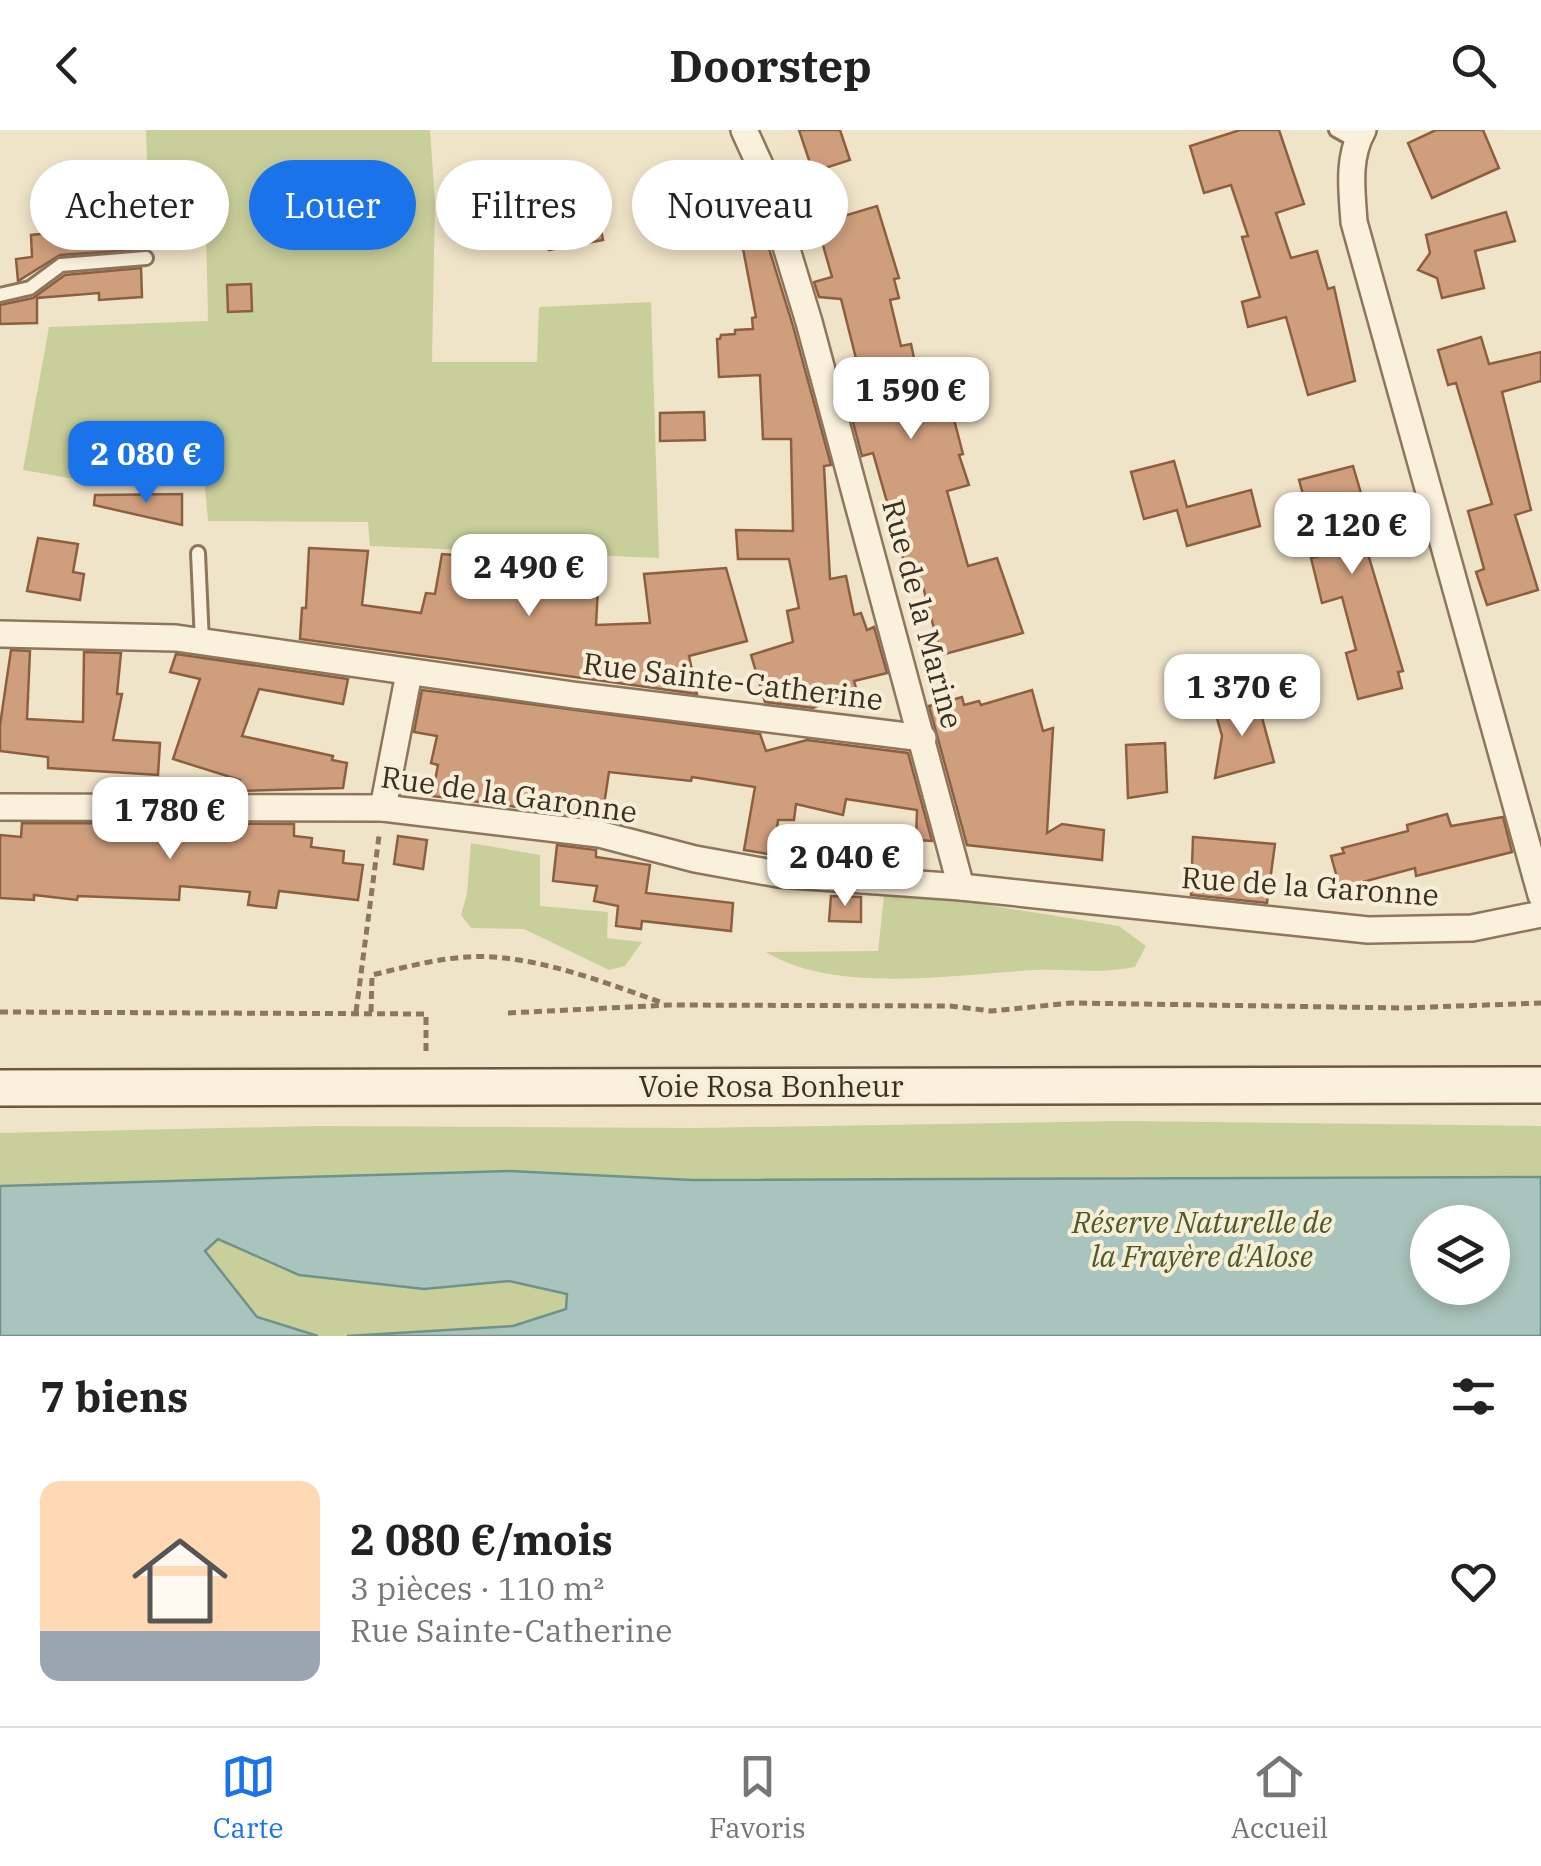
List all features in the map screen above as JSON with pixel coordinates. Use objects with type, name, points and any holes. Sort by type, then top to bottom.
[{"type":"street","name":"Rue de la Marine","points":[[744,130],[764,174],[809,322],[961,887]]},
{"type":"street","points":[[1352,134],[1350,180],[1354,222],[1541,895]]},
{"type":"street","name":"Rue Sainte-Catherine","points":[[0,634],[113,634],[202,642],[923,738]]},
{"type":"street","points":[[383,808],[409,672]]},
{"type":"street","name":"Rue de la Garonne","points":[[0,807],[383,808],[599,834],[696,859],[778,874],[961,887],[1368,930],[1472,928],[1541,914]]},
{"type":"street","name":"Voie Rosa Bonheur","points":[[0,1088],[1541,1085]]},
{"type":"lane","points":[[0,294],[30,288],[60,264],[146,258]]},
{"type":"lane","points":[[198,553],[202,642]]},
{"type":"path","points":[[356,1012],[383,808]]},
{"type":"path","points":[[371,1012],[372,975],[424,963],[501,957],[584,977],[669,1005]]},
{"type":"path","points":[[508,1013],[669,1005],[950,1006],[991,1011],[1072,1003],[1404,1008],[1541,1003]]},
{"type":"path","points":[[0,1012],[426,1014],[426,1058]]},
{"type":"green space","points":[[146,130],[430,130],[435,201],[432,362],[537,362],[539,307],[651,302],[659,558],[370,546],[368,522],[208,521],[204,476],[92,482],[23,470],[49,327],[208,321],[206,250],[229,250],[229,160],[147,160]]},
{"type":"green space","points":[[471,843],[540,855],[540,906],[608,912],[607,938],[642,942],[625,966],[609,970],[524,929],[471,928],[461,915],[467,894]]},
{"type":"green space","points":[[884,896],[956,900],[1119,926],[1146,946],[1135,967],[1122,969],[898,979],[827,974],[766,952],[878,951]]},
{"type":"green space","name":"Réserve Naturelle de la Frayère d'Alose","points":[[1123,1121],[1541,1126],[1541,1336],[0,1336],[0,1133],[318,1126],[695,1128]]},
{"type":"water","name":"Réserve Naturelle de la Frayère d'Alose","points":[[510,1171],[692,1180],[1541,1177],[1541,1336],[347,1336],[513,1326],[566,1309],[567,1294],[509,1281],[424,1289],[299,1275],[218,1239],[205,1251],[257,1317],[318,1336],[0,1336],[0,1186]]},
{"type":"building","points":[[799,130],[840,130],[850,160],[809,160]]},
{"type":"building","points":[[1240,130],[1279,130],[1304,204],[1276,213],[1291,258],[1317,251],[1328,289],[1334,287],[1355,381],[1308,395],[1286,317],[1248,327],[1242,302],[1260,297],[1242,237],[1248,236],[1231,185],[1204,193],[1190,146]]},
{"type":"building","points":[[1436,130],[1483,130],[1499,168],[1432,198],[1408,143]]},
{"type":"building","points":[[877,206],[899,278],[894,279],[899,298],[890,300],[901,346],[911,344],[921,392],[945,385],[963,454],[959,455],[969,485],[947,491],[968,566],[997,558],[1023,633],[941,655],[922,583],[911,586],[873,453],[862,456],[850,411],[868,406],[841,299],[819,297],[814,282],[832,277],[824,250],[848,250],[848,215]]},
{"type":"building","points":[[1506,212],[1515,241],[1475,251],[1484,288],[1442,298],[1437,278],[1418,270],[1430,253],[1426,235]]},
{"type":"building","points":[[32,250],[133,250],[60,255],[18,281],[16,259],[32,257]]},
{"type":"building","points":[[743,250],[769,250],[831,465],[824,466],[830,579],[846,576],[854,615],[861,613],[867,630],[874,627],[887,673],[854,681],[856,688],[813,708],[765,702],[751,655],[793,642],[787,611],[799,608],[789,559],[738,559],[736,530],[793,531],[791,439],[763,439],[760,375],[719,377],[717,339],[735,334],[735,330],[753,329],[752,318],[756,317]]},
{"type":"building","points":[[141,268],[142,297],[99,300],[99,293],[37,298],[37,323],[0,324],[0,305],[33,298],[65,275]]},
{"type":"building","points":[[251,284],[252,311],[228,312],[227,285]]},
{"type":"building","points":[[1481,337],[1489,364],[1541,352],[1541,381],[1502,392],[1531,510],[1515,515],[1538,590],[1487,605],[1476,572],[1484,569],[1468,511],[1492,504],[1456,383],[1448,385],[1438,350]]},
{"type":"building","points":[[704,412],[705,440],[660,441],[660,413]]},
{"type":"building","points":[[1174,461],[1187,507],[1251,490],[1260,526],[1187,546],[1177,510],[1144,519],[1131,472]]},
{"type":"building","points":[[1353,466],[1375,541],[1365,544],[1403,671],[1398,672],[1402,688],[1358,699],[1346,653],[1356,650],[1342,597],[1322,603],[1311,558],[1320,556],[1299,480]]},
{"type":"building","points":[[182,494],[182,525],[94,505],[95,495]]},
{"type":"building","points":[[38,538],[78,544],[73,572],[84,574],[80,600],[27,591]]},
{"type":"building","points":[[309,548],[368,551],[362,605],[421,613],[426,593],[435,594],[442,554],[466,556],[465,561],[534,564],[534,568],[599,569],[596,625],[650,623],[644,574],[726,568],[747,641],[689,656],[697,694],[300,639]]},
{"type":"building","points":[[11,650],[30,651],[27,719],[83,722],[84,652],[121,653],[117,694],[122,694],[113,740],[160,743],[158,775],[48,768],[48,757],[0,751]]},
{"type":"building","points":[[176,654],[348,679],[343,704],[259,689],[242,736],[333,756],[332,760],[347,763],[343,788],[236,791],[240,780],[173,759],[200,679],[170,672]]},
{"type":"building","points":[[422,690],[760,734],[766,751],[807,740],[908,753],[932,841],[916,840],[917,810],[846,799],[843,815],[796,804],[794,820],[778,820],[774,855],[744,850],[755,787],[692,777],[691,781],[609,772],[602,818],[432,796],[438,765],[431,763],[437,736],[414,732]]},
{"type":"building","points":[[1032,690],[1043,731],[1053,728],[1047,833],[1062,824],[1104,830],[1102,860],[967,845],[929,706],[962,697],[964,705],[979,701],[981,705]]},
{"type":"building","points":[[1257,699],[1274,762],[1215,778],[1222,736],[1215,711]]},
{"type":"building","points":[[1165,743],[1167,792],[1128,798],[1126,745]]},
{"type":"building","points":[[1447,814],[1451,826],[1503,817],[1512,852],[1416,876],[1415,868],[1340,888],[1331,856],[1344,853],[1342,848],[1408,831],[1407,825]]},
{"type":"building","points":[[22,823],[294,824],[294,836],[312,838],[311,847],[344,851],[343,863],[363,865],[358,900],[279,891],[276,908],[248,905],[250,892],[180,886],[179,900],[78,896],[77,900],[34,895],[34,900],[0,898],[0,835],[21,837]]},
{"type":"building","points":[[398,836],[427,840],[423,869],[394,864]]},
{"type":"building","points":[[1193,837],[1275,844],[1267,903],[1191,895]]},
{"type":"building","points":[[557,845],[596,850],[596,857],[650,865],[646,893],[733,903],[731,931],[642,921],[641,929],[616,926],[618,906],[594,901],[597,886],[553,881]]},
{"type":"building","points":[[831,896],[861,897],[861,922],[829,921]]}]
